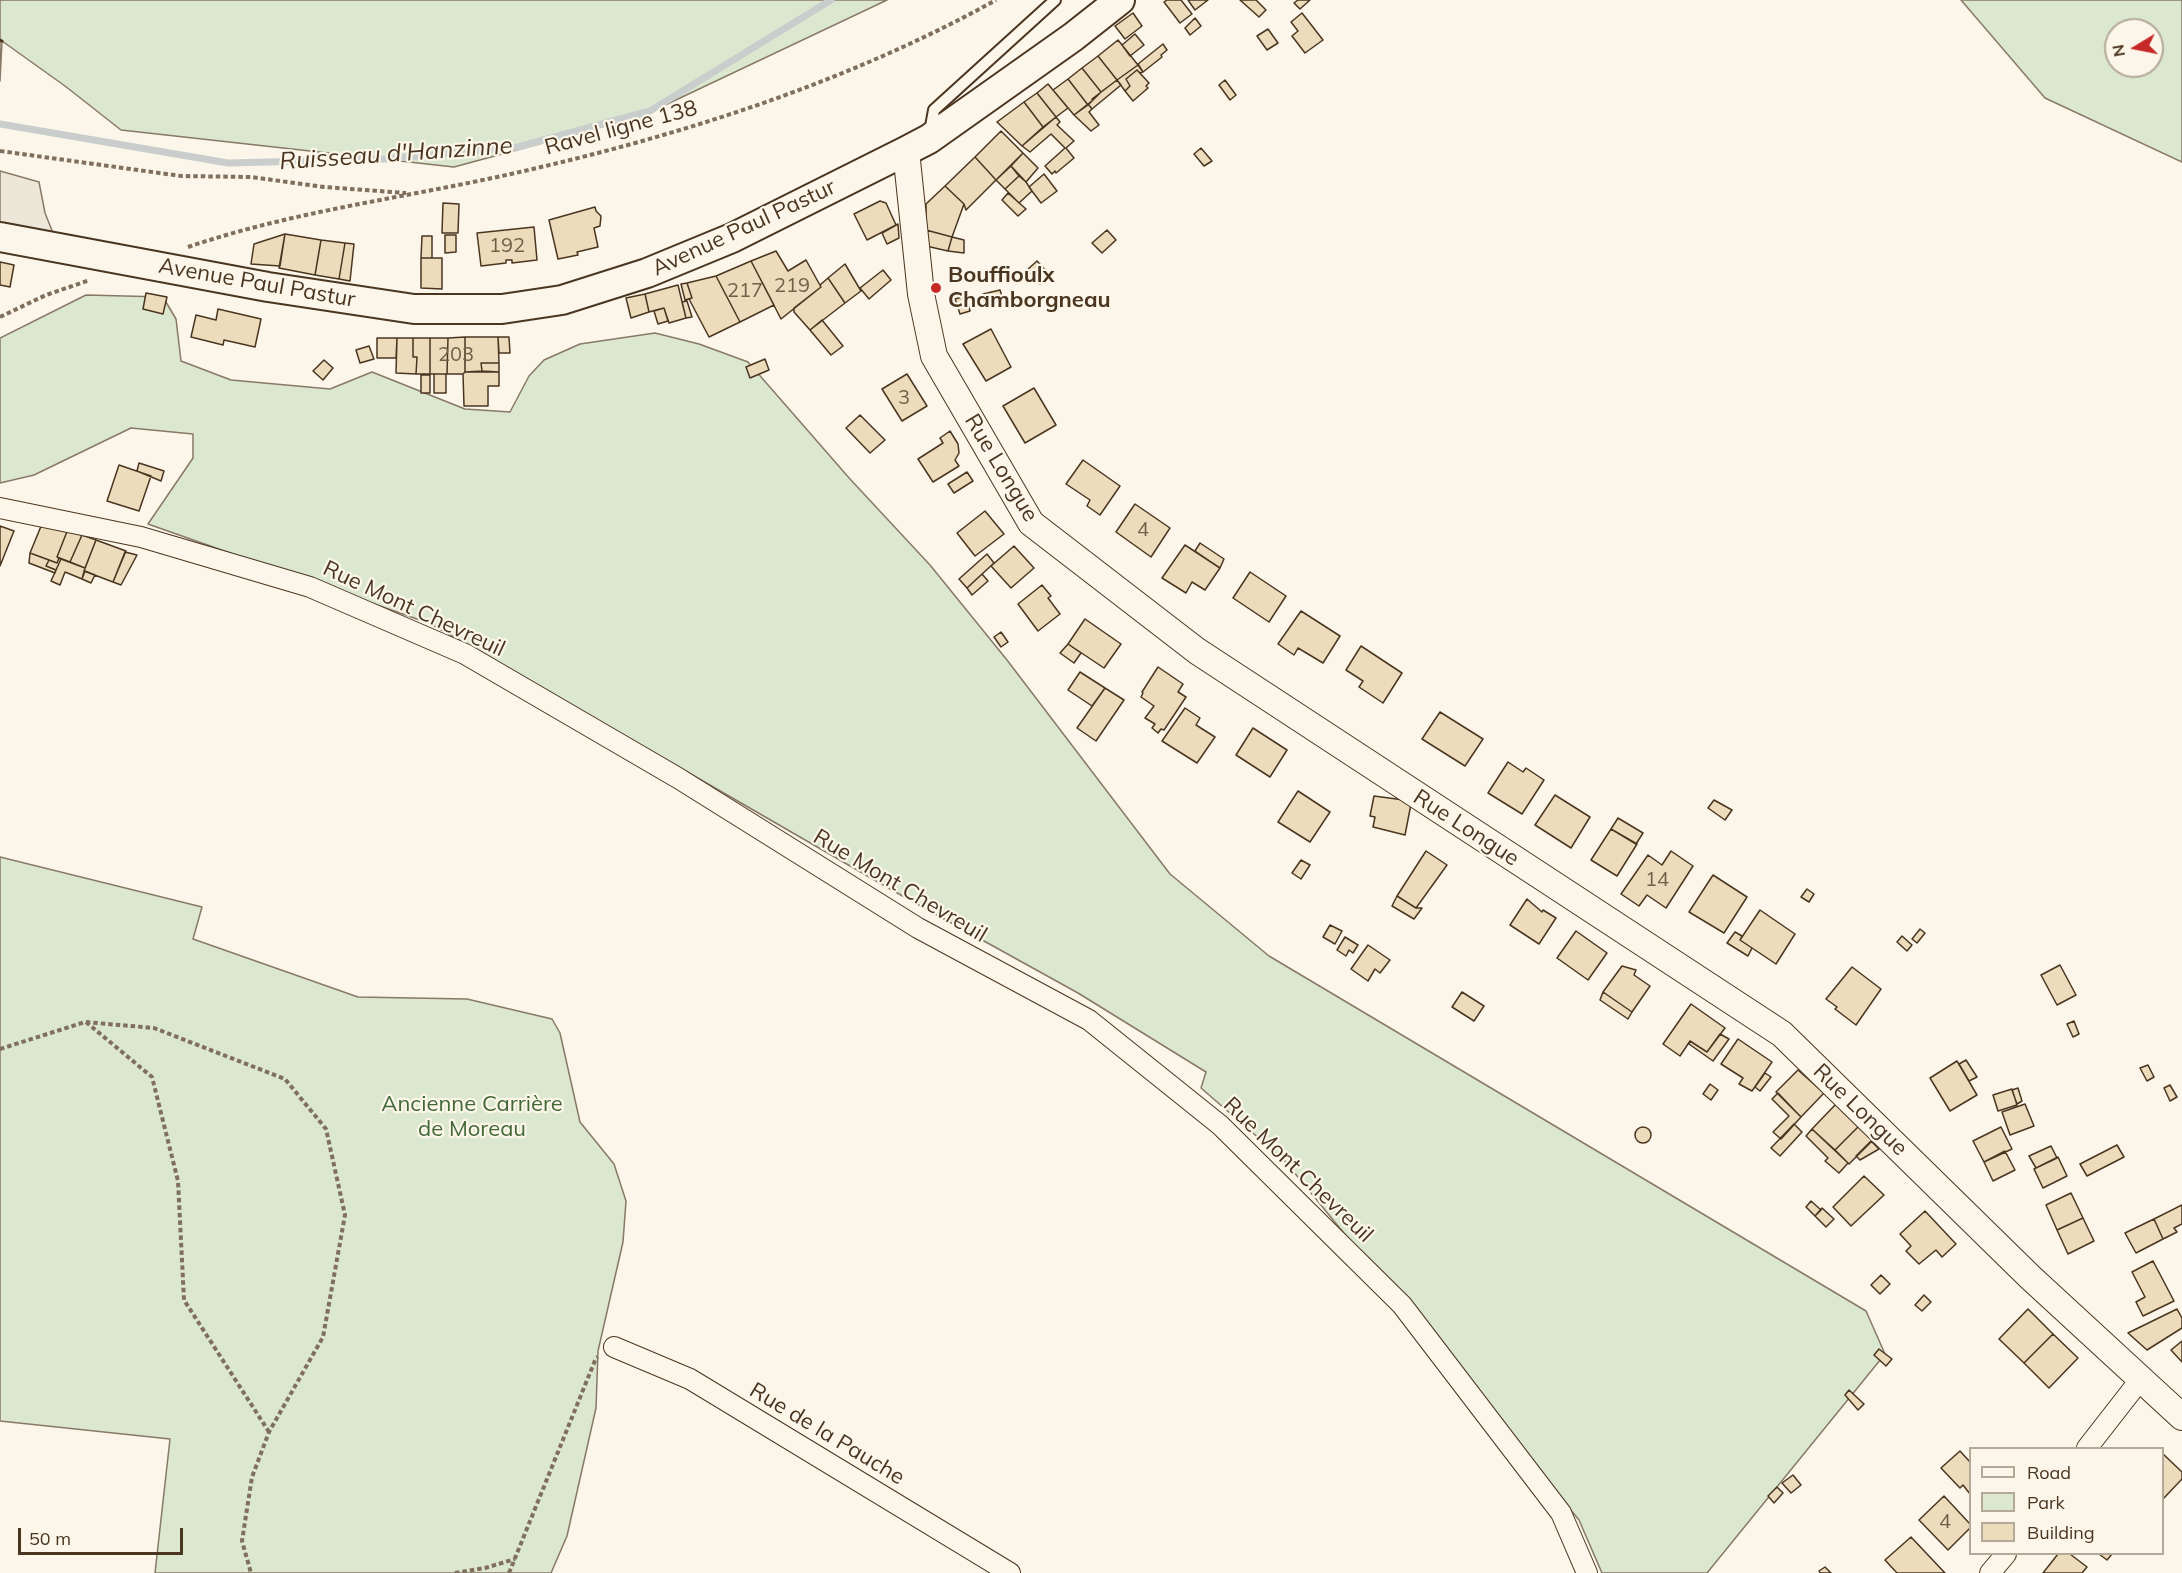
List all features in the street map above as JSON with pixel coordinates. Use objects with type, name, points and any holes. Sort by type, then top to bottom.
[{"type":"main road","name":"Avenue Paul Pastur","points":[[0,237],[268,287],[414,309],[502,309],[562,300],[647,273],[732,238],[917,145],[1073,37],[1120,0]]},
{"type":"street","name":"Rue Longue","points":[[917,145],[921,294],[934,356],[1031,523],[1197,651],[1782,1034],[2030,1277],[2182,1417]]},
{"type":"street","name":"Rue Mont Chevreuil","points":[[0,508],[141,537],[310,587],[465,654],[678,778],[918,928],[1089,1020],[1220,1125],[1402,1305],[1561,1513],[1587,1573]]},
{"type":"street","name":"Rue de la Pauche","points":[[614,1347],[690,1379],[1010,1573]]},
{"type":"street","points":[[2089,1447],[2140,1380]]},
{"type":"street","points":[[1990,1573],[2005,1555]]},
{"type":"lane","points":[[917,145],[934,110],[1055,0]]},
{"type":"path","name":"Ravel ligne 138","points":[[180,249],[230,232],[522,172],[694,127],[867,62],[958,21],[996,0]]},
{"type":"path","points":[[0,151],[181,176],[250,177],[324,187],[412,194]]},
{"type":"path","points":[[0,317],[46,295],[98,277]]},
{"type":"path","points":[[0,1049],[85,1022],[154,1028],[285,1079],[326,1128],[345,1215],[323,1337],[269,1432],[252,1477],[242,1541],[251,1573]]},
{"type":"path","points":[[85,1022],[152,1077],[178,1181],[184,1300],[269,1432]]},
{"type":"path","points":[[509,1573],[596,1358],[614,1347]]},
{"type":"path","points":[[455,1573],[485,1568],[515,1559]]},
{"type":"green space","points":[[0,0],[887,0],[642,116],[454,167],[121,130],[2,41],[0,81]]},
{"type":"green space","points":[[1961,0],[2182,0],[2182,162],[2045,98]]},
{"type":"green space","points":[[86,295],[163,297],[176,319],[181,361],[231,380],[330,389],[372,372],[465,409],[510,412],[529,376],[544,360],[580,344],[655,333],[699,344],[748,362],[850,479],[930,565],[1007,660],[1170,874],[1269,956],[1866,1311],[1885,1354],[1707,1573],[1602,1573],[1579,1520],[1284,1160],[1201,1088],[1206,1072],[1078,993],[890,889],[431,624],[148,524],[193,458],[193,434],[131,428],[34,475],[0,483],[0,338]]},
{"type":"green space","name":"Ancienne Carrière de Moreau","points":[[0,857],[202,907],[193,939],[358,997],[467,999],[552,1019],[560,1033],[580,1122],[614,1164],[626,1201],[623,1242],[598,1351],[596,1408],[567,1536],[551,1573],[155,1573],[170,1439],[0,1421]]},
{"type":"shaded area","points":[[0,171],[39,182],[45,213],[59,248],[0,237]]},
{"type":"building","points":[[1181,0],[1192,14],[1180,23],[1164,2]]},
{"type":"building","points":[[1188,0],[1208,0],[1195,10]]},
{"type":"building","points":[[1240,0],[1256,0],[1266,10],[1259,17]]},
{"type":"building","points":[[1298,0],[1310,0],[1300,9],[1294,3]]},
{"type":"building","points":[[1133,13],[1142,26],[1125,39],[1115,26]]},
{"type":"building","points":[[1302,13],[1323,40],[1305,53],[1292,36],[1298,31],[1291,22]]},
{"type":"building","points":[[1195,18],[1201,26],[1190,35],[1185,28]]},
{"type":"building","points":[[1268,29],[1278,43],[1267,50],[1257,36]]},
{"type":"building","points":[[1135,34],[1144,45],[1130,56],[1122,45]]},
{"type":"building","points":[[1118,40],[1138,65],[1117,80],[1098,56]]},
{"type":"building","points":[[1163,44],[1167,50],[1161,55],[1162,57],[1143,72],[1138,64]]},
{"type":"building","points":[[1098,56],[1117,80],[1101,92],[1082,68]]},
{"type":"building","points":[[1138,65],[1143,72],[1140,73],[1137,70],[1126,79],[1130,86],[1125,91],[1117,80]]},
{"type":"building","points":[[1082,68],[1101,92],[1088,105],[1068,79]]},
{"type":"building","points":[[1137,70],[1149,83],[1146,86],[1148,88],[1133,101],[1125,91],[1130,86],[1126,79]]},
{"type":"building","points":[[1068,79],[1088,105],[1074,115],[1053,90]]},
{"type":"building","points":[[1117,80],[1121,85],[1092,109],[1088,104],[1092,99]]},
{"type":"building","points":[[1225,80],[1236,95],[1230,100],[1219,85]]},
{"type":"building","points":[[1048,84],[1068,108],[1056,117],[1037,93]]},
{"type":"building","points":[[1037,93],[1056,117],[1043,127],[1024,102]]},
{"type":"building","points":[[1024,102],[1043,127],[1022,146],[997,122]]},
{"type":"building","points":[[1088,104],[1092,109],[1089,112],[1099,125],[1091,131],[1074,115]]},
{"type":"building","points":[[1056,117],[1060,122],[1057,125],[1074,141],[1066,148],[1074,158],[1052,174],[1045,166],[1065,148],[1051,134],[1030,152],[1022,146]]},
{"type":"building","points":[[1001,131],[1023,153],[996,180],[975,157]]},
{"type":"building","points":[[1201,148],[1212,161],[1204,166],[1194,154]]},
{"type":"building","points":[[1023,153],[1038,168],[1026,182],[1011,166]]},
{"type":"building","points":[[975,157],[996,180],[966,210],[964,204],[945,186]]},
{"type":"building","points":[[1011,166],[1019,176],[1005,189],[996,180]]},
{"type":"building","points":[[1044,174],[1057,191],[1041,203],[1029,187]]},
{"type":"building","points":[[1019,176],[1032,191],[1019,203],[1005,189]]},
{"type":"building","points":[[945,186],[964,204],[952,237],[926,230],[926,204]]},
{"type":"building","points":[[1008,193],[1026,209],[1018,216],[1002,200]]},
{"type":"building","points":[[880,201],[886,203],[896,225],[867,240],[854,214]]},
{"type":"building","points":[[443,203],[459,204],[458,233],[442,233]]},
{"type":"building","points":[[595,207],[601,216],[600,226],[594,228],[598,247],[577,252],[578,255],[558,259],[549,220]]},
{"type":"building","points":[[898,224],[899,238],[887,244],[882,233]]},
{"type":"building","points":[[534,227],[537,260],[512,263],[512,260],[506,260],[506,263],[481,266],[477,233]]},
{"type":"building","points":[[926,230],[952,237],[948,251],[926,246]]},
{"type":"building","points":[[1107,230],[1116,240],[1102,253],[1092,243]]},
{"type":"building","points":[[285,234],[280,266],[251,264],[254,244]]},
{"type":"building","points":[[285,234],[321,240],[315,275],[279,268]]},
{"type":"building","points":[[445,235],[456,235],[456,252],[445,253]]},
{"type":"building","points":[[422,236],[432,236],[432,258],[421,258]]},
{"type":"building","points":[[952,237],[964,240],[964,253],[948,251]]},
{"type":"building","points":[[321,240],[345,243],[339,279],[315,275]]},
{"type":"building","points":[[345,243],[354,244],[350,281],[339,279]]},
{"type":"building","points":[[776,251],[788,271],[806,260],[821,287],[781,319],[751,261]]},
{"type":"building","points":[[421,258],[442,258],[442,289],[421,288]]},
{"type":"building","points":[[751,261],[774,305],[740,322],[716,276]]},
{"type":"building","points":[[1037,261],[1050,275],[1040,284],[1027,270]]},
{"type":"building","points":[[0,262],[14,265],[10,287],[0,285]]},
{"type":"building","points":[[845,264],[861,291],[845,303],[828,278]]},
{"type":"building","points":[[883,270],[891,280],[869,299],[860,288]]},
{"type":"building","points":[[716,276],[740,322],[709,337],[689,299],[692,298],[687,283]]},
{"type":"building","points":[[828,278],[845,303],[810,330],[794,312],[794,308],[821,287],[820,285]]},
{"type":"building","points":[[687,283],[692,298],[685,300],[681,284]]},
{"type":"building","points":[[678,285],[686,318],[669,323],[664,308],[649,312],[645,294]]},
{"type":"building","points":[[1000,290],[1003,300],[985,304],[983,294]]},
{"type":"building","points":[[146,293],[167,297],[163,314],[143,309]]},
{"type":"building","points":[[645,294],[649,312],[631,318],[626,298]]},
{"type":"building","points":[[966,296],[970,311],[960,314],[955,299]]},
{"type":"building","points":[[687,301],[692,317],[686,318],[682,302]]},
{"type":"building","points":[[664,308],[668,321],[658,324],[654,311]]},
{"type":"building","points":[[218,309],[261,319],[255,347],[224,340],[223,345],[191,337],[196,315],[216,320]]},
{"type":"building","points":[[822,320],[843,346],[831,355],[810,330]]},
{"type":"building","points":[[991,329],[1011,367],[986,381],[963,344]]},
{"type":"building","points":[[465,337],[498,337],[499,363],[481,363],[482,371],[465,372]]},
{"type":"building","points":[[465,337],[465,372],[447,374],[448,338]]},
{"type":"building","points":[[498,337],[509,337],[510,353],[499,353]]},
{"type":"building","points":[[377,338],[397,338],[396,358],[377,358]]},
{"type":"building","points":[[397,338],[413,338],[413,357],[417,357],[416,374],[396,373]]},
{"type":"building","points":[[413,338],[430,338],[430,374],[416,374],[417,357],[413,357]]},
{"type":"building","points":[[430,338],[448,338],[447,374],[430,374]]},
{"type":"building","points":[[369,346],[374,359],[360,363],[356,350]]},
{"type":"building","points":[[765,359],[769,370],[750,378],[746,367]]},
{"type":"building","points":[[324,360],[333,368],[323,380],[313,371]]},
{"type":"building","points":[[481,363],[499,363],[499,372],[482,371]]},
{"type":"building","points":[[465,372],[499,372],[499,386],[488,386],[488,406],[464,406],[463,374]]},
{"type":"building","points":[[434,374],[446,374],[446,393],[434,393]]},
{"type":"building","points":[[907,374],[927,406],[902,421],[882,389]]},
{"type":"building","points":[[421,375],[430,375],[430,393],[421,393]]},
{"type":"building","points":[[1034,388],[1056,425],[1025,443],[1003,406]]},
{"type":"building","points":[[860,415],[885,440],[870,453],[846,428]]},
{"type":"building","points":[[950,431],[958,444],[959,453],[955,460],[959,466],[933,482],[918,459],[943,443],[940,438]]},
{"type":"building","points":[[1083,460],[1120,486],[1100,515],[1087,506],[1090,500],[1066,484]]},
{"type":"building","points":[[139,463],[164,471],[161,481],[137,471]]},
{"type":"building","points":[[119,465],[151,476],[139,511],[107,501]]},
{"type":"building","points":[[967,472],[973,481],[954,493],[948,484]]},
{"type":"building","points":[[1135,504],[1170,528],[1151,557],[1116,532]]},
{"type":"building","points":[[985,511],[1004,534],[975,556],[957,533]]},
{"type":"building","points":[[44,519],[68,529],[57,557],[59,558],[57,563],[30,553]]},
{"type":"building","points":[[0,526],[14,531],[0,566]]},
{"type":"building","points":[[68,529],[82,535],[70,562],[57,557]]},
{"type":"building","points":[[82,535],[96,540],[85,568],[70,562]]},
{"type":"building","points":[[96,540],[126,551],[113,582],[84,571]]},
{"type":"building","points":[[1200,543],[1224,559],[1220,568],[1195,551]]},
{"type":"building","points":[[1185,545],[1220,568],[1205,590],[1192,582],[1186,593],[1162,578]]},
{"type":"building","points":[[1014,546],[1034,568],[1011,588],[991,566]]},
{"type":"building","points":[[125,552],[137,555],[121,585],[113,582]]},
{"type":"building","points":[[30,553],[49,560],[46,566],[56,570],[55,573],[29,563]]},
{"type":"building","points":[[987,554],[994,563],[967,588],[959,579]]},
{"type":"building","points":[[59,558],[61,559],[56,570],[46,566],[49,560],[57,563]]},
{"type":"building","points":[[61,559],[85,568],[82,579],[65,572],[60,585],[51,581]]},
{"type":"building","points":[[85,571],[95,575],[91,583],[82,579]]},
{"type":"building","points":[[1250,572],[1286,596],[1269,622],[1233,598]]},
{"type":"building","points":[[982,574],[988,581],[972,595],[967,588]]},
{"type":"building","points":[[1042,585],[1051,596],[1048,598],[1060,614],[1038,631],[1018,604]]},
{"type":"building","points":[[1301,611],[1340,636],[1323,663],[1298,648],[1294,655],[1278,644]]},
{"type":"building","points":[[1085,619],[1121,644],[1104,668],[1068,644]]},
{"type":"building","points":[[1001,632],[1008,642],[1001,647],[994,637]]},
{"type":"building","points":[[1068,644],[1081,653],[1074,663],[1060,653]]},
{"type":"building","points":[[1361,646],[1402,673],[1383,703],[1359,687],[1363,681],[1346,670]]},
{"type":"building","points":[[1158,667],[1183,684],[1178,692],[1186,697],[1164,730],[1161,729],[1158,733],[1152,728],[1155,724],[1145,718],[1154,706],[1141,697]]},
{"type":"building","points":[[1080,672],[1105,688],[1092,706],[1068,690]]},
{"type":"building","points":[[1105,688],[1124,700],[1096,741],[1077,728]]},
{"type":"building","points":[[1185,708],[1200,718],[1196,725],[1215,737],[1197,763],[1162,741]]},
{"type":"building","points":[[1440,712],[1483,739],[1465,766],[1422,739]]},
{"type":"building","points":[[1253,728],[1287,750],[1270,777],[1236,755]]},
{"type":"building","points":[[1508,762],[1523,772],[1526,768],[1544,780],[1522,814],[1488,793]]},
{"type":"building","points":[[1298,791],[1330,812],[1310,842],[1278,822]]},
{"type":"building","points":[[1555,795],[1590,817],[1571,848],[1535,825]]},
{"type":"building","points":[[1374,796],[1404,800],[1411,804],[1405,835],[1373,827],[1375,817],[1370,816]]},
{"type":"building","points":[[1714,800],[1732,810],[1725,820],[1708,808]]},
{"type":"building","points":[[1618,818],[1643,833],[1636,844],[1611,829]]},
{"type":"building","points":[[1611,829],[1637,844],[1617,876],[1591,860]]},
{"type":"building","points":[[1426,851],[1447,865],[1416,908],[1397,896]]},
{"type":"building","points":[[1671,851],[1693,866],[1666,908],[1647,895],[1639,906],[1621,894],[1648,855],[1662,865]]},
{"type":"building","points":[[1301,860],[1310,865],[1301,879],[1292,873]]},
{"type":"building","points":[[1713,875],[1747,897],[1724,933],[1689,912]]},
{"type":"building","points":[[1807,889],[1814,894],[1809,902],[1801,897]]},
{"type":"building","points":[[1397,896],[1416,908],[1422,908],[1414,919],[1392,906]]},
{"type":"building","points":[[1527,899],[1542,912],[1543,910],[1556,918],[1539,944],[1510,925]]},
{"type":"building","points":[[1760,910],[1795,934],[1776,964],[1740,940]]},
{"type":"building","points":[[1330,925],[1342,931],[1335,944],[1323,937]]},
{"type":"building","points":[[1920,929],[1925,933],[1917,943],[1912,939]]},
{"type":"building","points":[[1576,931],[1607,953],[1588,980],[1557,958]]},
{"type":"building","points":[[1735,932],[1742,936],[1740,940],[1752,948],[1748,956],[1727,943]]},
{"type":"building","points":[[1902,936],[1912,945],[1907,951],[1897,942]]},
{"type":"building","points":[[1345,937],[1358,945],[1353,953],[1349,950],[1346,956],[1337,950]]},
{"type":"building","points":[[1368,945],[1390,960],[1380,973],[1375,969],[1368,981],[1351,969]]},
{"type":"building","points":[[2060,965],[2076,995],[2057,1005],[2041,975]]},
{"type":"building","points":[[1622,966],[1636,970],[1634,975],[1650,986],[1632,1012],[1603,992]]},
{"type":"building","points":[[1852,967],[1881,989],[1856,1025],[1826,999]]},
{"type":"building","points":[[1462,992],[1484,1006],[1474,1021],[1452,1007]]},
{"type":"building","points":[[1603,992],[1632,1012],[1628,1019],[1600,1000]]},
{"type":"building","points":[[1691,1004],[1725,1028],[1707,1052],[1690,1041],[1680,1056],[1663,1044]]},
{"type":"building","points":[[2074,1021],[2079,1034],[2073,1037],[2067,1024]]},
{"type":"building","points":[[1720,1034],[1729,1039],[1713,1061],[1689,1044],[1690,1041],[1707,1052]]},
{"type":"building","points":[[1738,1039],[1772,1062],[1752,1091],[1739,1084],[1743,1078],[1721,1064]]},
{"type":"building","points":[[1966,1060],[1977,1077],[1969,1081],[1959,1064]]},
{"type":"building","points":[[1957,1061],[1977,1095],[1950,1111],[1930,1078]]},
{"type":"building","points":[[2148,1065],[2154,1077],[2147,1081],[2140,1068]]},
{"type":"building","points":[[1798,1070],[1824,1093],[1801,1117],[1776,1092]]},
{"type":"building","points":[[1765,1073],[1771,1077],[1760,1091],[1755,1087]]},
{"type":"building","points":[[1710,1084],[1718,1090],[1711,1100],[1703,1094]]},
{"type":"building","points":[[2170,1085],[2177,1097],[2170,1101],[2164,1088]]},
{"type":"building","points":[[2018,1088],[2022,1101],[2017,1104],[2012,1090]]},
{"type":"building","points":[[2012,1089],[2017,1105],[1998,1111],[1993,1095]]},
{"type":"building","points":[[1778,1093],[1801,1117],[1781,1139],[1773,1132],[1789,1116],[1772,1099]]},
{"type":"building","points":[[1836,1104],[1859,1126],[1835,1150],[1812,1129]]},
{"type":"building","points":[[2025,1104],[2034,1126],[2010,1135],[2002,1112]]},
{"type":"building","points":[[1794,1124],[1802,1132],[1780,1156],[1771,1148]]},
{"type":"building","points":[[1859,1126],[1873,1140],[1849,1164],[1835,1150]]},
{"type":"building","points":[[1643,1127],[1649,1129],[1651,1135],[1649,1141],[1643,1143],[1637,1141],[1635,1135],[1637,1129]]},
{"type":"building","points":[[2001,1127],[2012,1149],[1984,1162],[1973,1141]]},
{"type":"building","points":[[1812,1129],[1848,1163],[1839,1173],[1825,1161],[1828,1158],[1806,1136]]},
{"type":"building","points":[[1871,1141],[1879,1149],[1860,1160],[1856,1156]]},
{"type":"building","points":[[2117,1145],[2124,1157],[2087,1176],[2080,1164]]},
{"type":"building","points":[[2051,1146],[2057,1158],[2036,1168],[2029,1156]]},
{"type":"building","points":[[2005,1151],[2015,1170],[1993,1181],[1984,1162]]},
{"type":"building","points":[[2058,1157],[2067,1176],[2043,1188],[2034,1169]]},
{"type":"building","points":[[1864,1176],[1884,1195],[1851,1226],[1833,1207]]},
{"type":"building","points":[[2071,1193],[2083,1218],[2057,1230],[2046,1205]]},
{"type":"building","points":[[1811,1201],[1821,1210],[1815,1216],[1806,1207]]},
{"type":"building","points":[[2182,1205],[2182,1224],[2174,1228],[2177,1232],[2163,1239],[2154,1219]]},
{"type":"building","points":[[1822,1208],[1834,1219],[1826,1227],[1815,1216]]},
{"type":"building","points":[[1925,1211],[1956,1244],[1942,1257],[1936,1250],[1919,1264],[1906,1251],[1911,1246],[1900,1234]]},
{"type":"building","points":[[2083,1218],[2094,1241],[2068,1254],[2057,1230]]},
{"type":"building","points":[[2154,1219],[2163,1239],[2136,1253],[2125,1233]]},
{"type":"building","points":[[2153,1261],[2174,1301],[2143,1316],[2136,1302],[2145,1297],[2132,1272]]},
{"type":"building","points":[[1881,1275],[1890,1284],[1880,1294],[1871,1285]]},
{"type":"building","points":[[1924,1295],[1931,1302],[1922,1311],[1915,1305]]},
{"type":"building","points":[[2028,1309],[2053,1334],[2024,1363],[1999,1339]]},
{"type":"building","points":[[2177,1309],[2182,1318],[2182,1328],[2147,1350],[2128,1333]]},
{"type":"building","points":[[2053,1334],[2078,1358],[2049,1388],[2024,1363]]},
{"type":"building","points":[[2182,1341],[2182,1362],[2171,1350]]},
{"type":"building","points":[[1879,1349],[1892,1359],[1886,1366],[1874,1355]]},
{"type":"building","points":[[1849,1390],[1864,1404],[1858,1410],[1845,1395]]},
{"type":"building","points":[[1960,1451],[1969,1461],[1969,1493],[1963,1485],[1960,1488],[1941,1468]]},
{"type":"building","points":[[2164,1455],[2182,1472],[2182,1479],[2164,1498]]},
{"type":"building","points":[[1793,1475],[1801,1485],[1791,1493],[1782,1483]]},
{"type":"building","points":[[1777,1487],[1783,1493],[1774,1503],[1768,1496]]},
{"type":"building","points":[[1944,1496],[1969,1523],[1969,1529],[1948,1550],[1919,1520]]},
{"type":"building","points":[[1911,1537],[1945,1573],[1897,1573],[1885,1560]]},
{"type":"building","points":[[2057,1555],[2071,1555],[2087,1567],[2082,1573],[2043,1573]]},
{"type":"building","points":[[2100,1555],[2111,1555],[2107,1560]]},
{"type":"building","points":[[1825,1567],[1831,1573],[1820,1573],[1819,1571]]},
{"type":"waterway","name":"Ruisseau d'Hanzinne","points":[[0,124],[228,163],[385,159],[518,147],[650,111],[831,0]]},
{"type":"place","name":"Bouffioulx Chamborgneau","points":[[936,288]]}]
